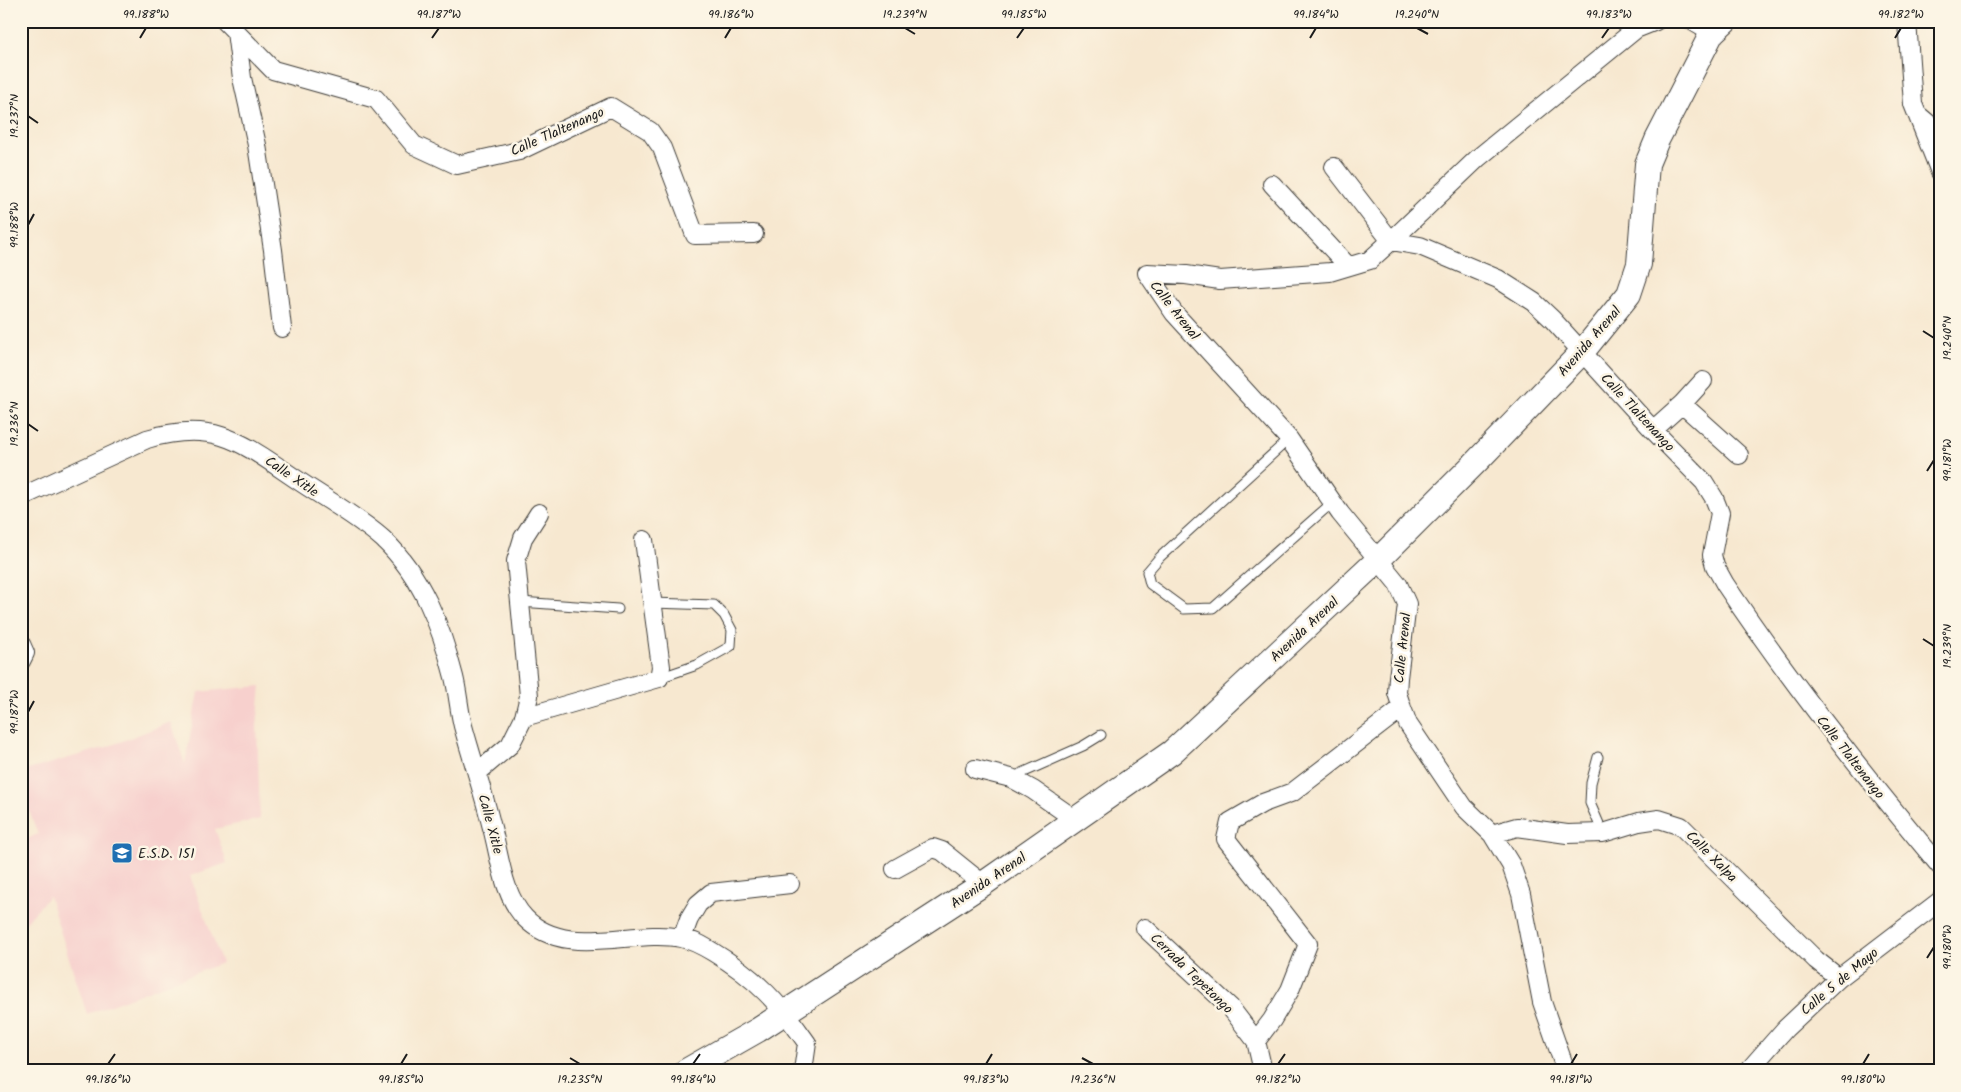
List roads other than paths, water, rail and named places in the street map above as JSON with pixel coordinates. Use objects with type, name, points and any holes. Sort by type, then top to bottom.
[{"type":"street","points":[[1272,184],[1348,266],[1370,260],[1455,182],[1478,158],[1636,29],[1656,21]]},
{"type":"street","points":[[1692,21],[1719,27]]},
{"type":"street","points":[[1907,21],[1913,104],[1940,172]]},
{"type":"street","points":[[231,27],[260,164],[282,328]]},
{"type":"street","name":"Calle Tlaltenango","points":[[231,27],[273,70],[376,99],[414,145],[457,165],[519,151],[611,107],[650,131],[662,148],[695,235],[754,234]]},
{"type":"street","name":"Avenida Arenal","points":[[686,1071],[733,1045],[983,884],[1172,752],[1378,560],[1583,352],[1629,294],[1639,264],[1647,164],[1657,140],[1719,27]]},
{"type":"street","points":[[1917,114],[1930,125],[1940,130]]},
{"type":"street","points":[[1334,167],[1391,241]]},
{"type":"street","name":"Calle Tlaltenango","points":[[1391,241],[1420,246],[1498,279],[1534,302],[1704,482],[1714,498],[1720,513],[1712,555],[1715,566],[1725,584],[1798,689],[1940,866]]},
{"type":"street","name":"Calle Arenal","points":[[1348,266],[1330,272],[1220,280],[1186,275],[1147,273],[1174,314],[1289,439],[1332,502],[1398,584],[1407,604],[1398,686],[1402,708],[1408,724],[1464,807],[1492,834],[1511,865],[1521,894],[1542,1002],[1566,1071]]},
{"type":"street","points":[[1653,430],[1703,382]]},
{"type":"street","points":[[1682,404],[1739,456]]},
{"type":"street","name":"Calle Xitle","points":[[21,497],[147,438],[168,432],[190,430],[210,432],[231,438],[259,454],[367,526],[395,552],[427,598],[438,620],[454,678],[464,727],[510,896],[516,909],[528,921],[546,932],[572,940],[666,936],[682,938],[700,944],[733,964],[762,987],[785,1012],[807,1043],[803,1071]]},
{"type":"street","points":[[478,773],[510,745],[524,717],[529,696],[516,561],[523,538],[539,513]]},
{"type":"street","points":[[524,717],[659,678],[661,667],[644,540]]},
{"type":"street","points":[[21,644],[24,653],[21,661]]},
{"type":"street","points":[[1256,1041],[1272,1020],[1290,990],[1308,944],[1226,839],[1230,822],[1263,803],[1293,792],[1402,708]]},
{"type":"street","points":[[975,769],[1011,778],[1033,790],[1076,820]]},
{"type":"street","name":"Calle Xalpa","points":[[1492,834],[1517,827],[1567,834],[1603,833],[1639,822],[1659,819],[1681,826],[1809,953],[1839,978]]},
{"type":"street","points":[[895,869],[932,848],[942,850],[983,884]]},
{"type":"street","points":[[682,938],[689,919],[698,904],[711,893],[790,884]]},
{"type":"street","name":"Calle 5 de Mayo","points":[[1748,1071],[1785,1029],[1839,978],[1940,901]]},
{"type":"street","name":"Cerrada Tepetongo","points":[[1145,928],[1230,1007],[1256,1041],[1263,1071]]},
{"type":"lane","points":[[1289,439],[1160,558],[1147,572],[1150,584],[1184,609],[1213,608],[1332,502]]},
{"type":"lane","points":[[520,602],[618,609]]},
{"type":"lane","points":[[652,603],[714,605],[724,615],[732,630],[731,646],[697,665],[659,678]]},
{"type":"lane","points":[[1011,778],[1083,746],[1101,735]]},
{"type":"lane","points":[[1598,757],[1591,783],[1590,803],[1603,833]]},
{"type":"place","name":"E.S.D. 151","points":[[122,853]]}]
